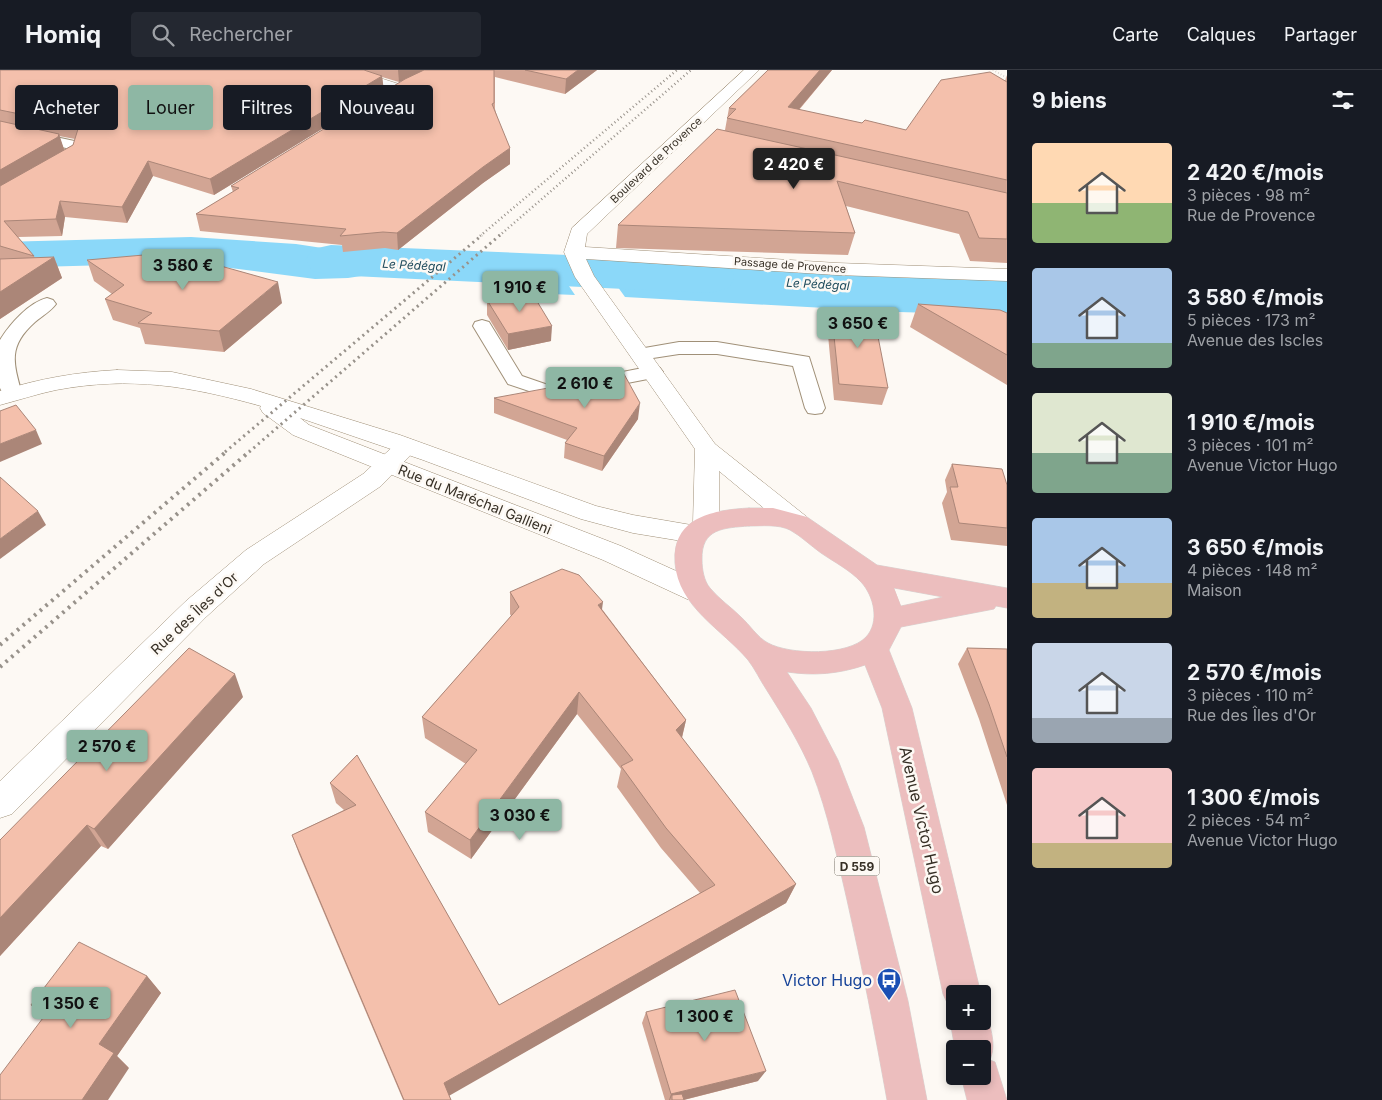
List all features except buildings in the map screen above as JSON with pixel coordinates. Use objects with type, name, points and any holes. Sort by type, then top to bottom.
[{"type":"main road","points":[[749,517],[773,517],[798,524],[870,574],[878,582],[890,619],[884,634],[873,648],[847,660],[820,663],[789,662],[757,650],[697,592],[690,576],[688,549],[700,529],[726,519],[749,517]]},
{"type":"main road","points":[[870,574],[1007,600]]},
{"type":"main road","points":[[890,619],[966,603],[1007,600]]},
{"type":"main road","name":"Avenue Victor Hugo","points":[[873,648],[897,708],[960,985]]},
{"type":"main road","name":"D 559","points":[[757,650],[800,717],[827,770],[847,826],[890,1002],[907,1100]]},
{"type":"main road","points":[[983,1085],[987,1100]]},
{"type":"street","points":[[341,70],[388,85]]},
{"type":"street","name":"Boulevard de Provence","points":[[574,255],[578,232],[752,70]]},
{"type":"street","points":[[409,85],[416,82]]},
{"type":"street","points":[[682,136],[701,141]]},
{"type":"street","points":[[574,255],[600,297],[707,448],[798,524]]},
{"type":"street","name":"Passage de Provence","points":[[574,255],[718,260],[837,269],[1007,275]]},
{"type":"street","name":"Rue du Maréchal Gallieni","points":[[6,396],[63,383],[131,377],[158,378],[204,384],[258,398],[301,430],[399,456],[633,524],[700,529]]},
{"type":"street","points":[[700,529],[707,448]]},
{"type":"street","name":"Rue du Maréchal Gallieni","points":[[399,456],[697,592]]},
{"type":"street","name":"Rue des Îles d'Or","points":[[0,803],[196,609],[255,557],[372,480],[399,456]]},
{"type":"lane","points":[[0,130],[74,145],[72,156],[0,199]]},
{"type":"lane","points":[[6,396],[3,357],[10,338],[25,320],[47,304]]},
{"type":"lane","points":[[482,326],[515,380],[550,392],[653,372]]},
{"type":"lane","points":[[640,354],[679,348],[717,348],[802,361],[815,408]]},
{"type":"path","points":[[993,70],[1007,78]]},
{"type":"water","points":[[191,237],[296,244],[375,256],[442,256],[422,275],[387,272],[348,278],[315,279],[207,265],[146,264],[0,268],[0,242]]},
{"type":"water","points":[[490,259],[552,261],[575,295],[500,292],[514,278],[469,277]]},
{"type":"water","points":[[600,262],[900,277],[1007,280],[1007,315],[898,312],[625,297]]},
{"type":"waterway","name":"Le Pédégal","points":[[331,260],[710,277]]},
{"type":"railway","points":[[480,236],[677,70]]},
{"type":"railway","points":[[499,236],[691,70]]},
{"type":"railway","points":[[225,452],[482,235]]},
{"type":"railway","points":[[249,452],[500,235]]},
{"type":"railway","points":[[0,645],[227,451]]},
{"type":"railway","points":[[0,667],[250,451]]},
{"type":"place","name":"Victor Hugo","points":[[889,1001]]}]
